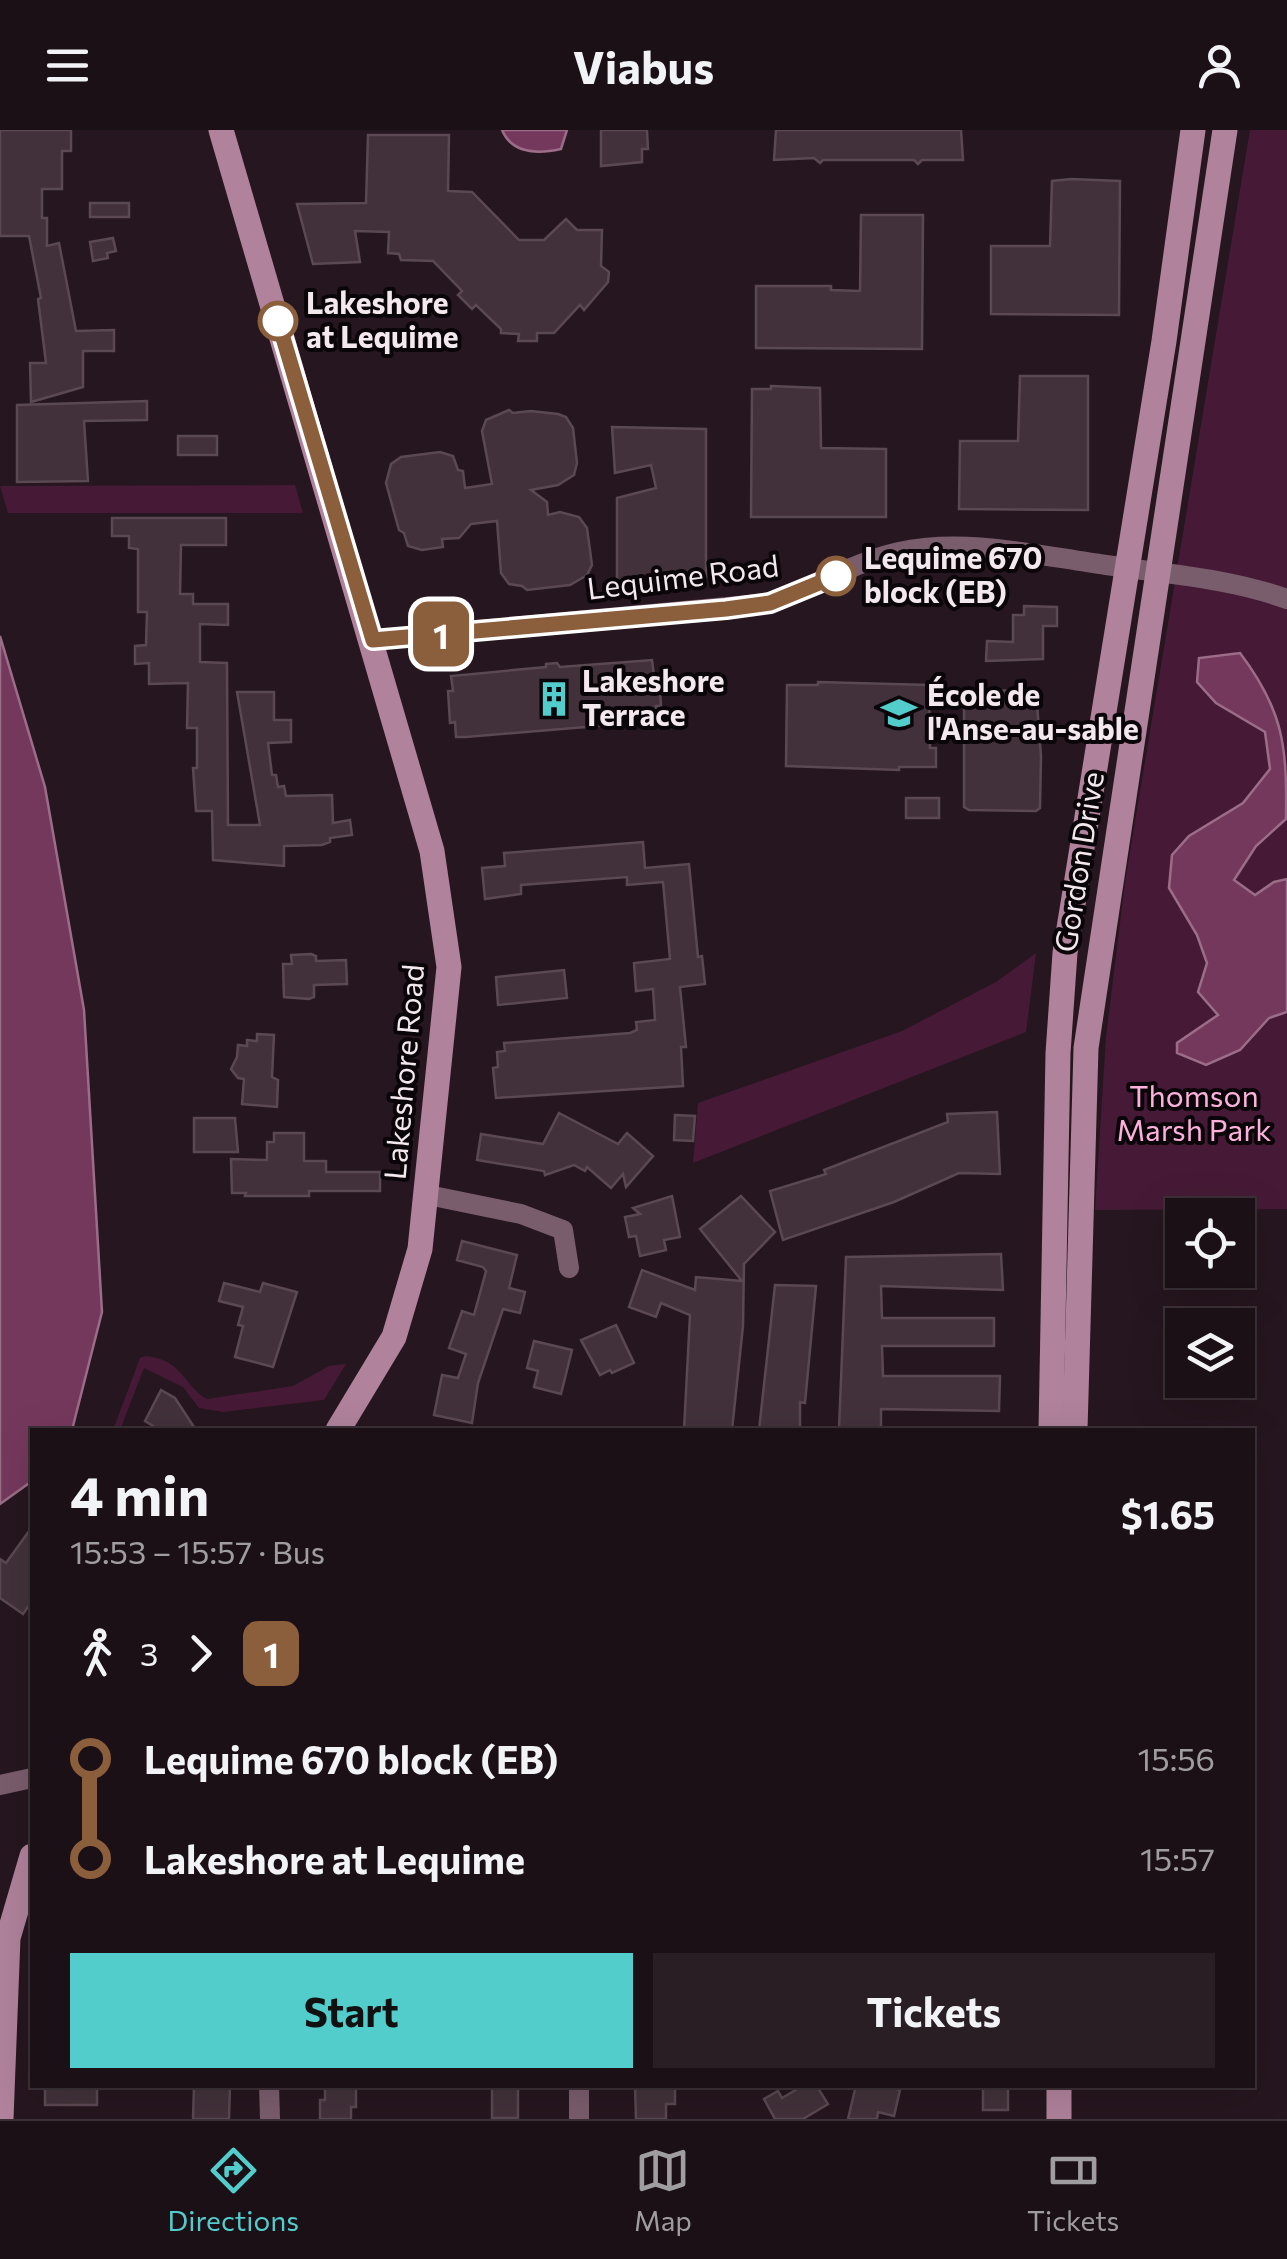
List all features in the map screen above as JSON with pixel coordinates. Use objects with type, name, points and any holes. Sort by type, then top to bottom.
[{"type":"main road","name":"Lakeshore Road","points":[[221,130],[432,850],[449,968],[420,1249],[394,1337],[339,1428]]},
{"type":"main road","name":"Gordon Drive","points":[[1051,1428],[1058,1053],[1065,953],[1164,341],[1193,130]]},
{"type":"main road","name":"Gordon Drive","points":[[1075,1428],[1086,1048],[1224,130]]},
{"type":"main road","points":[[2,2119],[8,1938],[30,1863]]},
{"type":"main road","points":[[1059,2088],[1059,2119]]},
{"type":"street","name":"Lequime Road","points":[[373,640],[770,603],[866,562],[900,551],[936,548],[980,548],[1224,580],[1287,599]]},
{"type":"street","points":[[428,1196],[521,1214],[563,1230],[569,1268]]},
{"type":"street","points":[[0,1785],[30,1778]]},
{"type":"street","points":[[269,2088],[270,2119]]},
{"type":"street","points":[[579,2088],[579,2119]]},
{"type":"green space","name":"Thomson Marsh Park","points":[[1250,130],[1287,130],[1287,1209],[1255,1209],[1255,1198],[1165,1198],[1165,1210],[1095,1210],[1106,1037],[1125,882]]},
{"type":"green space","points":[[295,485],[303,513],[8,513],[0,486]]},
{"type":"green space","points":[[1036,953],[1026,1032],[693,1163],[698,1103],[902,1031],[996,982]]},
{"type":"green space","points":[[140,1358],[159,1358],[168,1363],[207,1399],[293,1386],[329,1366],[346,1364],[324,1400],[223,1412],[199,1408],[183,1387],[144,1368],[121,1428],[114,1428]]},
{"type":"shaded area","points":[[502,130],[567,130],[561,149],[543,152],[519,148]]},
{"type":"shaded area","points":[[0,636],[45,787],[84,1010],[102,1312],[73,1428],[30,1428],[30,1482],[0,1504]]},
{"type":"shaded area","points":[[1240,653],[1266,693],[1280,731],[1286,819],[1256,846],[1234,880],[1255,895],[1274,882],[1287,879],[1287,1012],[1269,1018],[1240,1050],[1206,1065],[1177,1053],[1177,1043],[1218,1015],[1198,992],[1207,963],[1197,935],[1169,888],[1172,855],[1189,836],[1243,803],[1270,769],[1265,732],[1216,703],[1197,682],[1199,658]]},
{"type":"building","points":[[0,130],[71,130],[71,151],[62,151],[62,189],[42,189],[47,246],[59,243],[76,331],[114,330],[114,351],[83,351],[83,387],[31,402],[30,363],[46,363],[38,299],[41,298],[29,236],[0,236]]},
{"type":"building","points":[[601,130],[647,130],[648,149],[642,149],[642,162],[601,166]]},
{"type":"building","points":[[776,130],[961,130],[963,160],[922,160],[918,164],[914,160],[774,160]]},
{"type":"building","points":[[368,135],[449,135],[448,191],[472,192],[519,240],[544,240],[566,219],[577,230],[602,230],[601,266],[609,272],[608,282],[584,310],[580,305],[554,333],[537,333],[537,341],[518,341],[519,334],[501,333],[476,305],[472,309],[458,295],[462,291],[433,261],[401,260],[399,254],[388,253],[389,232],[355,231],[360,262],[313,264],[297,204],[366,203]]},
{"type":"building","points":[[1052,181],[1120,181],[1119,315],[991,314],[991,246],[1050,246]]},
{"type":"building","points":[[90,203],[129,203],[129,217],[90,217]]},
{"type":"building","points":[[861,215],[923,215],[922,349],[756,348],[756,286],[831,286],[831,290],[860,291]]},
{"type":"building","points":[[113,238],[116,251],[107,253],[108,258],[93,261],[90,242]]},
{"type":"building","points":[[1020,376],[1088,376],[1088,510],[959,509],[960,441],[1018,441]]},
{"type":"building","points":[[820,388],[821,448],[886,449],[886,517],[751,517],[752,389]]},
{"type":"building","points":[[147,401],[147,420],[84,421],[88,481],[17,482],[17,405]]},
{"type":"building","points":[[509,410],[558,414],[566,417],[573,428],[577,463],[574,475],[558,485],[531,490],[547,502],[548,515],[560,512],[579,517],[587,528],[592,565],[587,575],[570,585],[527,590],[509,584],[501,573],[497,521],[471,524],[459,538],[442,539],[443,547],[422,550],[408,546],[399,530],[386,483],[391,464],[401,457],[440,452],[453,456],[458,470],[463,471],[465,488],[492,484],[482,431],[486,420]]},
{"type":"building","points":[[612,427],[706,429],[706,577],[655,577],[656,584],[617,584],[617,498],[656,488],[651,465],[615,473]]},
{"type":"building","points":[[178,436],[217,436],[217,455],[178,455]]},
{"type":"building","points":[[112,518],[226,518],[226,545],[181,545],[180,594],[193,594],[193,604],[228,604],[228,625],[200,624],[200,662],[227,663],[228,825],[260,825],[237,692],[274,692],[274,720],[291,720],[291,742],[268,743],[272,775],[276,775],[278,787],[284,786],[286,796],[332,795],[333,823],[350,820],[352,835],[330,838],[330,842],[322,845],[284,846],[284,866],[213,860],[212,811],[196,811],[193,768],[197,768],[197,728],[187,728],[188,683],[149,684],[149,663],[135,664],[135,646],[146,645],[147,612],[138,612],[138,549],[129,548],[129,536],[112,536]]},
{"type":"building","points":[[1024,606],[1057,607],[1057,626],[1043,626],[1043,659],[986,661],[987,641],[1013,642],[1013,615],[1024,615]]},
{"type":"building","name":"Lakeshore Terrace","points":[[652,660],[660,689],[657,721],[466,737],[456,737],[455,722],[450,723],[451,676],[557,663],[560,667]]},
{"type":"building","points":[[787,685],[929,685],[930,748],[936,748],[936,767],[899,770],[786,766]]},
{"type":"building","points":[[964,690],[1036,691],[1041,756],[1040,808],[1036,811],[964,807]]},
{"type":"building","points":[[906,798],[939,798],[939,818],[906,818]]},
{"type":"building","points":[[643,842],[645,868],[689,864],[698,957],[702,956],[705,984],[680,987],[686,1047],[681,1047],[683,1086],[496,1098],[493,1068],[498,1067],[497,1052],[505,1051],[504,1043],[630,1033],[637,1030],[636,1022],[655,1020],[653,989],[636,991],[634,963],[670,959],[663,882],[627,885],[627,877],[521,885],[521,894],[485,899],[482,868],[505,866],[504,853]]},
{"type":"building","points":[[311,954],[316,961],[346,960],[347,984],[314,985],[314,997],[309,999],[284,997],[283,964],[292,964],[291,955]]},
{"type":"building","points":[[564,970],[567,998],[498,1005],[496,977]]},
{"type":"building","points":[[257,1034],[274,1035],[272,1077],[278,1080],[277,1107],[242,1104],[244,1079],[231,1069],[238,1045],[247,1046],[247,1040],[257,1041]]},
{"type":"building","points":[[997,1112],[1000,1174],[959,1173],[894,1202],[783,1240],[770,1191],[826,1174],[824,1170],[948,1122],[947,1114]]},
{"type":"building","points":[[559,1113],[618,1144],[627,1133],[653,1156],[626,1187],[623,1174],[611,1188],[587,1167],[585,1171],[574,1165],[545,1175],[544,1171],[477,1160],[481,1134],[543,1144]]},
{"type":"building","points":[[675,1115],[695,1116],[693,1141],[674,1140]]},
{"type":"building","points":[[194,1118],[235,1118],[238,1152],[194,1152]]},
{"type":"building","points":[[274,1133],[304,1133],[304,1161],[326,1161],[326,1172],[380,1172],[380,1191],[309,1191],[309,1196],[232,1193],[231,1159],[267,1160],[267,1142],[274,1142]]},
{"type":"building","points":[[672,1196],[680,1237],[664,1240],[666,1250],[640,1256],[636,1236],[629,1237],[625,1217],[640,1214],[633,1208]]},
{"type":"building","points":[[741,1196],[775,1232],[744,1264],[743,1326],[732,1428],[684,1428],[690,1315],[661,1303],[656,1317],[629,1307],[642,1270],[695,1290],[696,1277],[742,1281],[700,1229]]},
{"type":"building","points":[[462,1241],[517,1255],[509,1288],[525,1292],[520,1313],[503,1309],[478,1383],[472,1423],[434,1415],[442,1375],[458,1378],[466,1354],[449,1348],[462,1311],[474,1315],[486,1271],[457,1260]]},
{"type":"building","points":[[1001,1254],[1003,1290],[881,1286],[882,1318],[994,1318],[994,1346],[882,1346],[883,1376],[1000,1376],[999,1411],[881,1409],[881,1428],[839,1428],[846,1257]]},
{"type":"building","points":[[224,1283],[260,1292],[263,1283],[297,1292],[273,1367],[235,1357],[243,1326],[238,1325],[243,1307],[219,1301]]},
{"type":"building","points":[[775,1285],[816,1286],[800,1428],[759,1428]]},
{"type":"building","points":[[616,1325],[634,1363],[600,1375],[581,1340]]},
{"type":"building","points":[[534,1341],[572,1350],[561,1394],[534,1387],[538,1371],[527,1368]]},
{"type":"building","points":[[161,1390],[175,1398],[195,1428],[152,1428],[145,1421]]},
{"type":"building","points":[[30,1530],[30,1604],[23,1614],[0,1598],[0,1559],[6,1563]]},
{"type":"building","points":[[45,2088],[97,2088],[97,2105],[45,2105]]},
{"type":"building","points":[[194,2088],[230,2088],[229,2119],[193,2119]]},
{"type":"building","points":[[325,2088],[356,2088],[356,2107],[351,2107],[351,2119],[320,2119],[320,2100],[325,2100]]},
{"type":"building","points":[[492,2088],[518,2088],[518,2118],[492,2118]]},
{"type":"building","points":[[635,2088],[675,2088],[675,2104],[666,2104],[666,2119],[636,2119]]},
{"type":"building","points":[[799,2088],[818,2088],[828,2104],[803,2119],[775,2119],[764,2099],[778,2091],[782,2098]]},
{"type":"building","points":[[855,2088],[900,2090],[894,2116],[878,2112],[877,2119],[848,2119]]},
{"type":"building","points":[[983,2088],[1008,2088],[1008,2110],[983,2110]]},
{"type":"bus line","name":"1","points":[[278,321],[373,640],[770,603],[836,576]]},
{"type":"place","name":"Lakeshore at Lequime","points":[[278,321]]},
{"type":"place","name":"Lequime 670 block (EB)","points":[[836,576]]},
{"type":"place","name":"Lakeshore Terrace","points":[[554,699]]},
{"type":"place","name":"École de l'Anse-au-sable","points":[[899,713]]}]
